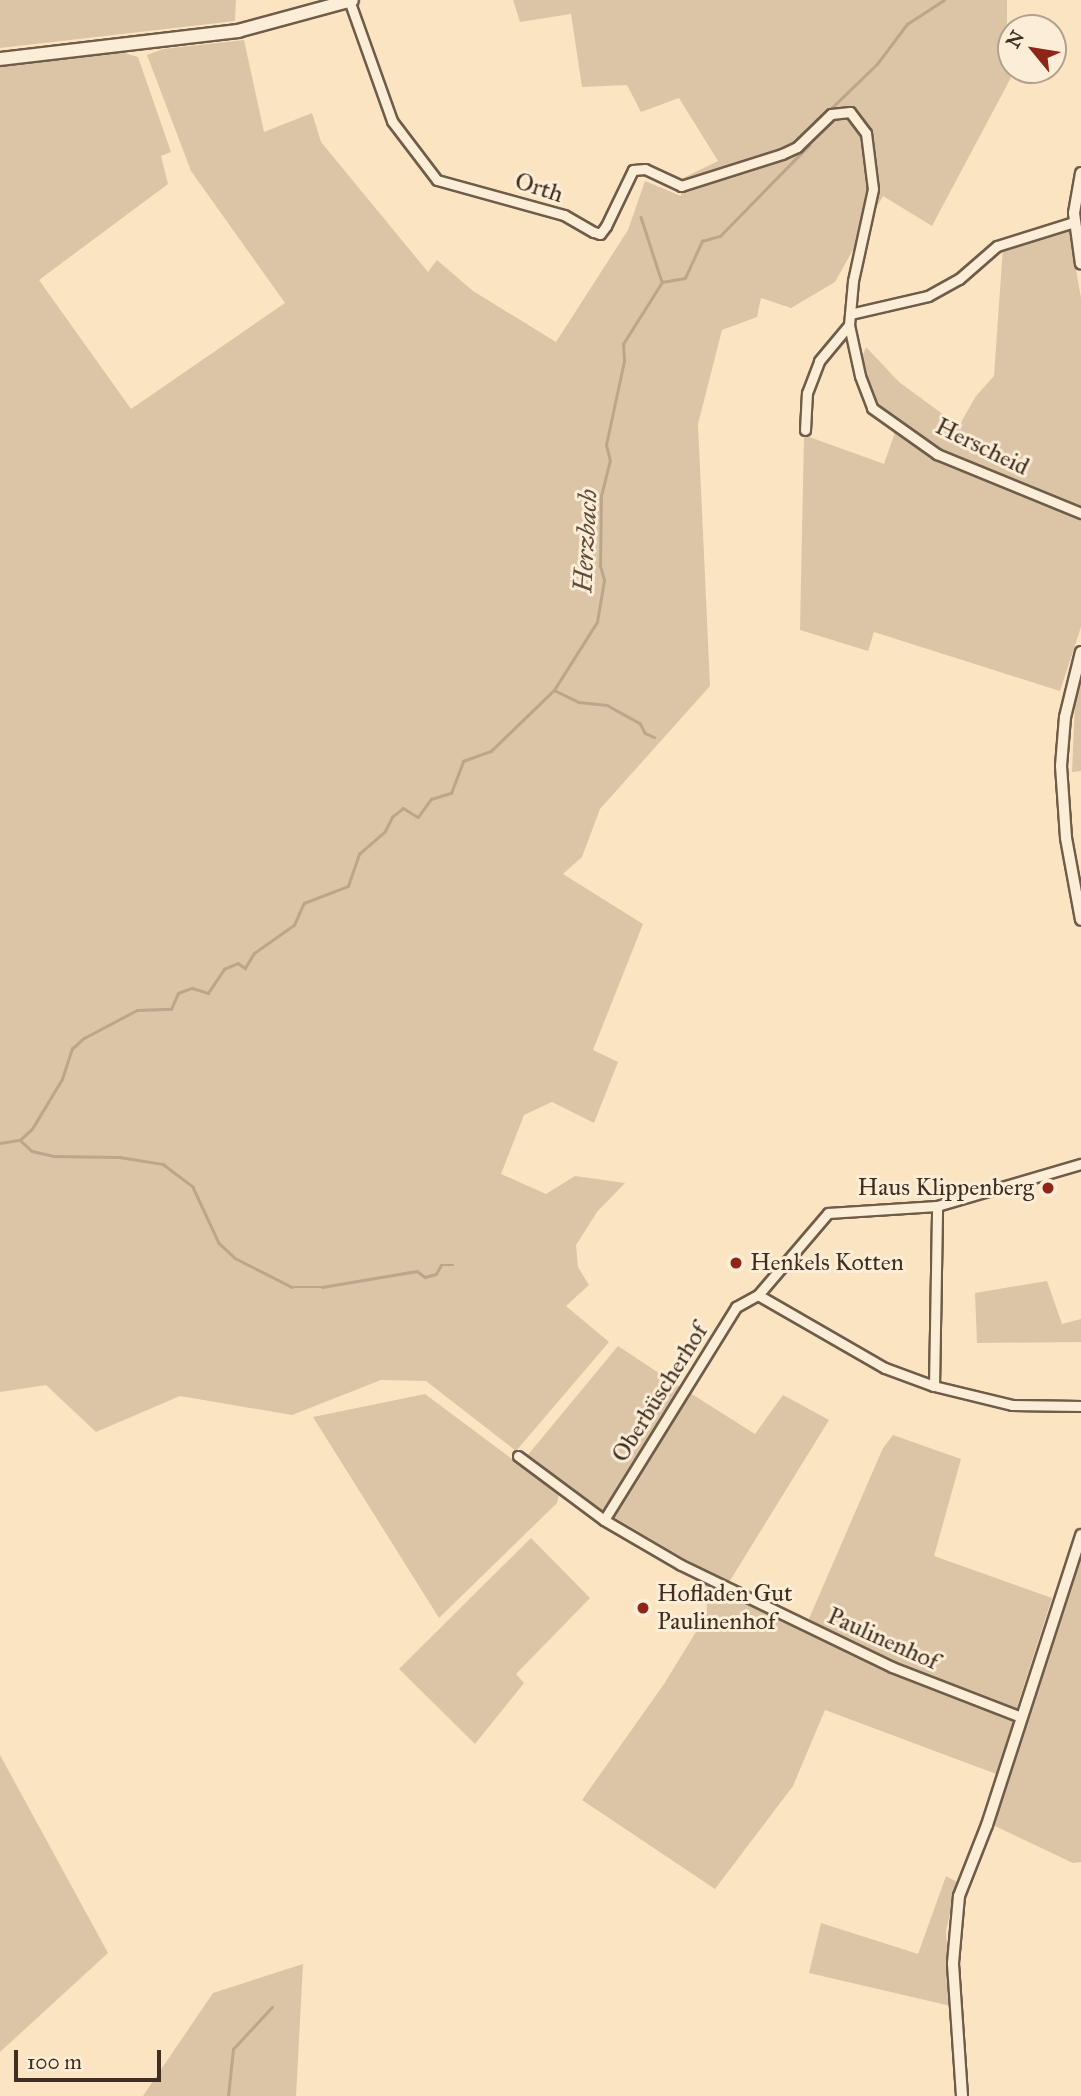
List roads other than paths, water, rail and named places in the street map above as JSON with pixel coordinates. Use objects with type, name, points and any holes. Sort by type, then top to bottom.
[{"type":"main road","points":[[0,59],[238,31],[350,1]]},
{"type":"street","name":"Orth","points":[[350,1],[392,121],[416,158],[447,186],[507,196],[564,215],[600,234],[634,170],[645,169],[681,186],[782,154]]},
{"type":"street","name":"Herscheid","points":[[782,154],[839,110],[858,118],[866,133],[873,189],[849,325],[860,376],[872,408],[937,454],[1081,513]]},
{"type":"street","points":[[1081,173],[1074,222],[1081,264]]},
{"type":"street","points":[[850,314],[928,296],[959,279],[997,246],[1074,222]]},
{"type":"street","points":[[804,430],[807,393],[816,368],[829,345],[849,325]]},
{"type":"street","points":[[1081,652],[1065,717],[1061,766],[1066,838],[1081,920]]},
{"type":"street","name":"Oberbüscherhof","points":[[604,1520],[736,1307],[758,1295],[828,1213],[937,1206],[1081,1164]]},
{"type":"street","points":[[934,1386],[937,1206]]},
{"type":"street","points":[[758,1295],[885,1368],[934,1386],[1012,1405],[1081,1406]]},
{"type":"street","name":"Paulinenhof","points":[[518,1457],[604,1520],[681,1565],[892,1667],[1021,1717]]},
{"type":"street","points":[[962,2096],[954,1923],[959,1896],[987,1825],[1081,1535]]},
{"type":"waterway","name":"Herzbach","points":[[815,124],[877,64],[907,24],[944,0]]},
{"type":"waterway","name":"Herzbach","points":[[0,1143],[20,1140],[32,1129],[62,1079],[72,1049],[84,1038],[137,1010],[171,1009],[178,993],[192,988],[208,993],[224,969],[238,963],[245,968],[254,953],[294,925],[304,903],[348,886],[359,854],[385,831],[392,817],[403,808],[418,817],[431,799],[451,793],[463,761],[491,751],[554,690],[597,622],[604,580],[600,566],[601,496],[610,461],[606,445],[624,361],[623,344],[662,282],[685,278],[702,241],[720,236],[809,145]]},
{"type":"waterway","points":[[641,217],[662,282]]},
{"type":"waterway","points":[[554,690],[579,702],[607,705],[640,723],[645,733],[654,737]]},
{"type":"waterway","points":[[21,1141],[32,1151],[53,1156],[119,1157],[163,1164],[193,1187],[219,1243],[235,1258],[292,1287],[322,1287],[417,1271],[425,1277],[436,1274],[441,1265],[453,1265]]},
{"type":"waterway","points":[[228,2096],[233,2049],[272,2007]]},
{"type":"place","name":"Haus Klippenberg","points":[[1048,1188]]},
{"type":"place","name":"Henkels Kotten","points":[[736,1263]]},
{"type":"place","name":"Hofladen Gut Paulinenhof","points":[[643,1608]]}]
